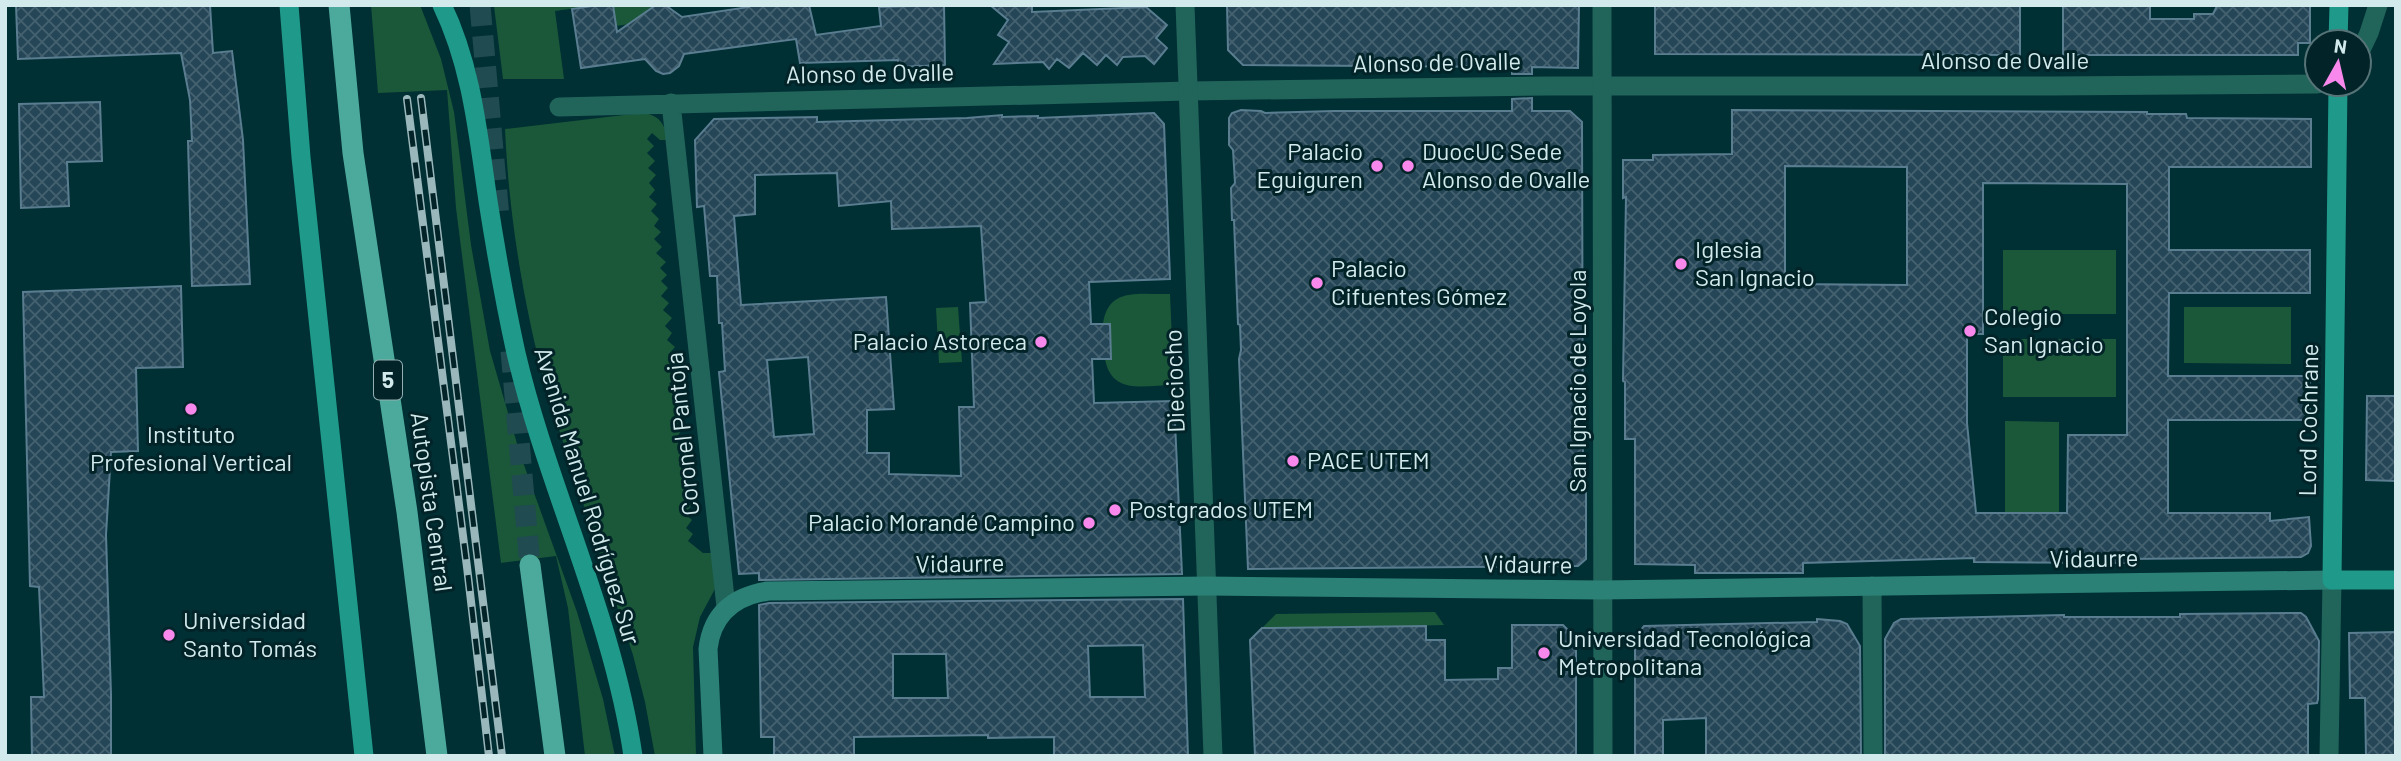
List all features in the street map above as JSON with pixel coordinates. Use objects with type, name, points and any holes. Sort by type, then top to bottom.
[{"type":"highway","name":"Autopista Central","points":[[339,5],[355,167],[407,512],[437,756]]},
{"type":"highway","points":[[530,565],[555,756]]},
{"type":"main road","points":[[289,5],[299,130],[364,756]]},
{"type":"main road","name":"Avenida Manuel Rodríguez Sur","points":[[442,5],[460,52],[475,106],[496,247],[516,353],[548,465],[612,658],[629,724],[633,756]]},
{"type":"main road","points":[[2338,28],[2339,5]]},
{"type":"main road","name":"Lord Cochrane","points":[[2332,580],[2338,98]]},
{"type":"main road","points":[[2332,580],[2396,580]]},
{"type":"main road","name":"Vidaurre","points":[[726,607],[744,596],[768,591],[1207,586],[1602,590],[2332,580]]},
{"type":"main road","points":[[713,756],[709,640],[726,607]]},
{"type":"street","name":"Dieciocho","points":[[1185,5],[1213,756]]},
{"type":"street","name":"San Ignacio de Loyola","points":[[1602,5],[1603,756]]},
{"type":"street","points":[[2371,28],[2378,5]]},
{"type":"street","name":"Alonso de Ovalle","points":[[559,107],[1189,91],[2303,83]]},
{"type":"street","name":"Coronel Pantoja","points":[[671,103],[726,607]]},
{"type":"street","name":"Lord Cochrane","points":[[2329,756],[2332,580]]},
{"type":"street","points":[[1872,586],[1873,756]]},
{"type":"green space","points":[[371,5],[420,5],[441,59],[454,112],[471,245],[490,351],[520,454],[577,612],[603,699],[615,756],[585,756],[568,608],[556,556],[501,563],[456,208],[447,90],[378,93]]},
{"type":"green space","points":[[491,5],[599,5],[555,11],[564,79],[503,79],[494,6]]},
{"type":"green space","points":[[613,5],[656,5],[647,10],[643,22],[616,26]]},
{"type":"green space","points":[[641,113],[652,115],[660,121],[668,140],[660,140],[652,133],[647,139],[654,146],[647,153],[655,161],[648,168],[656,175],[649,183],[655,190],[649,197],[657,204],[651,211],[659,219],[654,226],[661,232],[654,239],[662,247],[656,253],[666,262],[660,268],[667,275],[661,281],[668,288],[661,296],[669,303],[663,310],[672,318],[665,326],[672,333],[667,340],[675,347],[668,355],[676,361],[668,371],[675,377],[669,384],[677,390],[673,396],[683,403],[675,413],[682,420],[677,427],[681,431],[675,440],[682,446],[678,453],[687,461],[681,469],[690,477],[683,485],[689,489],[683,497],[692,505],[685,514],[692,520],[686,528],[693,534],[688,541],[703,553],[712,553],[716,587],[700,617],[693,647],[696,756],[655,756],[633,655],[547,393],[519,262],[507,163],[505,129]]},
{"type":"green space","points":[[2003,250],[2116,250],[2116,314],[2003,314]]},
{"type":"green space","points":[[1170,294],[1174,385],[1131,386],[1115,379],[1105,359],[1111,358],[1110,325],[1103,324],[1106,312],[1112,303],[1128,295]]},
{"type":"green space","points":[[958,307],[962,362],[939,363],[936,308]]},
{"type":"green space","points":[[2184,307],[2291,307],[2291,364],[2184,363]]},
{"type":"green space","points":[[2003,339],[2116,339],[2116,397],[2003,397]]},
{"type":"green space","points":[[2005,421],[2059,422],[2059,513],[2005,513]]},
{"type":"green space","points":[[1435,612],[1444,625],[1407,628],[1262,628],[1276,614]]},
{"type":"building","points":[[16,5],[210,5],[213,53],[232,51],[243,140],[250,284],[192,286],[188,141],[192,141],[190,100],[181,53],[18,59]]},
{"type":"building","points":[[613,5],[617,32],[656,5],[665,5],[682,17],[749,5],[809,5],[816,35],[881,26],[879,7],[944,5],[945,65],[898,67],[898,60],[800,63],[796,39],[684,54],[679,66],[670,73],[663,74],[656,71],[645,59],[581,68],[572,9]]},
{"type":"building","points":[[990,5],[1032,5],[1032,12],[1146,7],[1167,25],[1156,38],[1167,48],[1154,64],[1145,56],[1123,57],[1117,65],[1106,55],[1097,65],[1083,53],[1069,68],[1057,59],[1049,69],[1043,62],[994,64],[1009,42],[998,35],[1008,20]]},
{"type":"building","points":[[1227,5],[1579,5],[1578,68],[1532,67],[1532,74],[1512,74],[1512,67],[1243,65],[1228,50]]},
{"type":"building","points":[[1655,5],[2020,5],[2020,55],[1655,54]]},
{"type":"building","points":[[2063,5],[2150,5],[2150,19],[2194,19],[2194,14],[2213,14],[2217,6],[2310,5],[2310,28],[2303,28],[2303,43],[2298,43],[2298,55],[2063,55]]},
{"type":"building","points":[[1532,98],[1532,111],[1570,111],[1582,122],[1583,489],[1586,489],[1586,559],[1578,566],[1248,569],[1239,359],[1240,325],[1232,220],[1231,188],[1235,183],[1233,150],[1229,145],[1229,118],[1232,113],[1241,110],[1265,113],[1512,111],[1512,99]]},
{"type":"building","points":[[100,102],[102,161],[67,162],[69,206],[21,208],[19,104]]},
{"type":"building","name":"Colegio San Ignacio","points":[[1732,110],[2147,112],[2186,114],[2187,118],[2311,119],[2311,167],[2169,167],[2169,250],[2310,250],[2310,293],[2169,293],[2168,376],[2310,376],[2310,420],[2168,420],[2168,513],[2270,513],[2270,521],[2309,517],[2311,546],[2308,553],[2301,557],[2127,559],[2127,563],[1974,562],[1974,558],[1803,563],[1803,573],[1695,573],[1695,565],[1635,564],[1635,439],[1625,439],[1623,381],[1626,197],[1623,198],[1623,160],[1653,160],[1653,155],[1732,154]],"holes":[[[1785,166],[1907,167],[1907,285],[1785,284]],[[1983,183],[2127,184],[2127,435],[2068,435],[2067,513],[1976,513],[1967,423],[1967,334],[1983,334]]]},
{"type":"building","points":[[1154,113],[1164,124],[1170,279],[1089,282],[1091,324],[1110,324],[1111,359],[1092,359],[1094,403],[1174,401],[1182,574],[759,580],[759,573],[739,574],[719,372],[725,371],[722,323],[719,323],[717,276],[710,276],[704,206],[697,207],[695,140],[714,119],[817,117],[817,122],[1002,115],[1038,118]],"holes":[[[837,173],[839,206],[891,201],[892,229],[981,226],[986,302],[970,303],[974,407],[959,407],[961,476],[889,474],[889,453],[867,453],[867,410],[894,409],[886,297],[741,305],[734,216],[755,214],[755,175]],[[808,357],[814,434],[774,437],[767,360]]]},
{"type":"building","points":[[181,286],[183,367],[136,368],[138,451],[111,452],[106,535],[111,756],[32,756],[31,697],[44,697],[39,587],[30,586],[23,292]]},
{"type":"building","points":[[2367,396],[2396,396],[2396,481],[2366,480]]},
{"type":"building","points":[[1183,599],[1188,756],[1054,756],[1054,737],[988,738],[988,735],[854,737],[854,756],[774,756],[774,737],[761,737],[759,605]],"holes":[[[1143,645],[1145,697],[1090,697],[1088,646]],[[893,654],[946,654],[948,698],[893,698]]]},
{"type":"building","points":[[2301,613],[2319,641],[2318,699],[2317,703],[2308,704],[2308,756],[1885,756],[1885,639],[1894,623],[1901,619],[2064,615],[2180,617],[2180,614]]},
{"type":"building","points":[[1817,619],[1847,624],[1860,646],[1861,756],[1706,756],[1706,718],[1663,720],[1663,756],[1635,756],[1635,637],[1644,626],[1817,622]]},
{"type":"building","points":[[1512,625],[1563,625],[1576,638],[1576,756],[1255,756],[1250,640],[1262,628],[1426,626],[1426,640],[1445,640],[1445,680],[1498,679],[1498,668],[1512,668]]},
{"type":"building","points":[[2396,632],[2396,756],[2366,756],[2365,698],[2350,698],[2349,633]]},
{"type":"tunnel","points":[[480,5],[499,217]]},
{"type":"tunnel","points":[[511,351],[530,565]]},
{"type":"railway","points":[[421,98],[502,756]]},
{"type":"railway","points":[[407,99],[489,756]]},
{"type":"place","name":"Palacio Eguiguren","points":[[1377,166]]},
{"type":"place","name":"DuocUC Sede Alonso de Ovalle","points":[[1408,166]]},
{"type":"place","name":"Iglesia San Ignacio","points":[[1681,264]]},
{"type":"place","name":"Palacio Cifuentes Gómez","points":[[1317,283]]},
{"type":"place","name":"Colegio San Ignacio","points":[[1970,331]]},
{"type":"place","name":"Palacio Astoreca","points":[[1041,342]]},
{"type":"place","name":"Instituto Profesional Vertical","points":[[191,409]]},
{"type":"place","name":"PACE UTEM","points":[[1293,461]]},
{"type":"place","name":"Postgrados UTEM","points":[[1115,510]]},
{"type":"place","name":"Palacio Morandé Campino","points":[[1089,523]]},
{"type":"place","name":"Universidad Santo Tomás","points":[[169,635]]},
{"type":"place","name":"Universidad Tecnológica Metropolitana","points":[[1544,653]]}]
